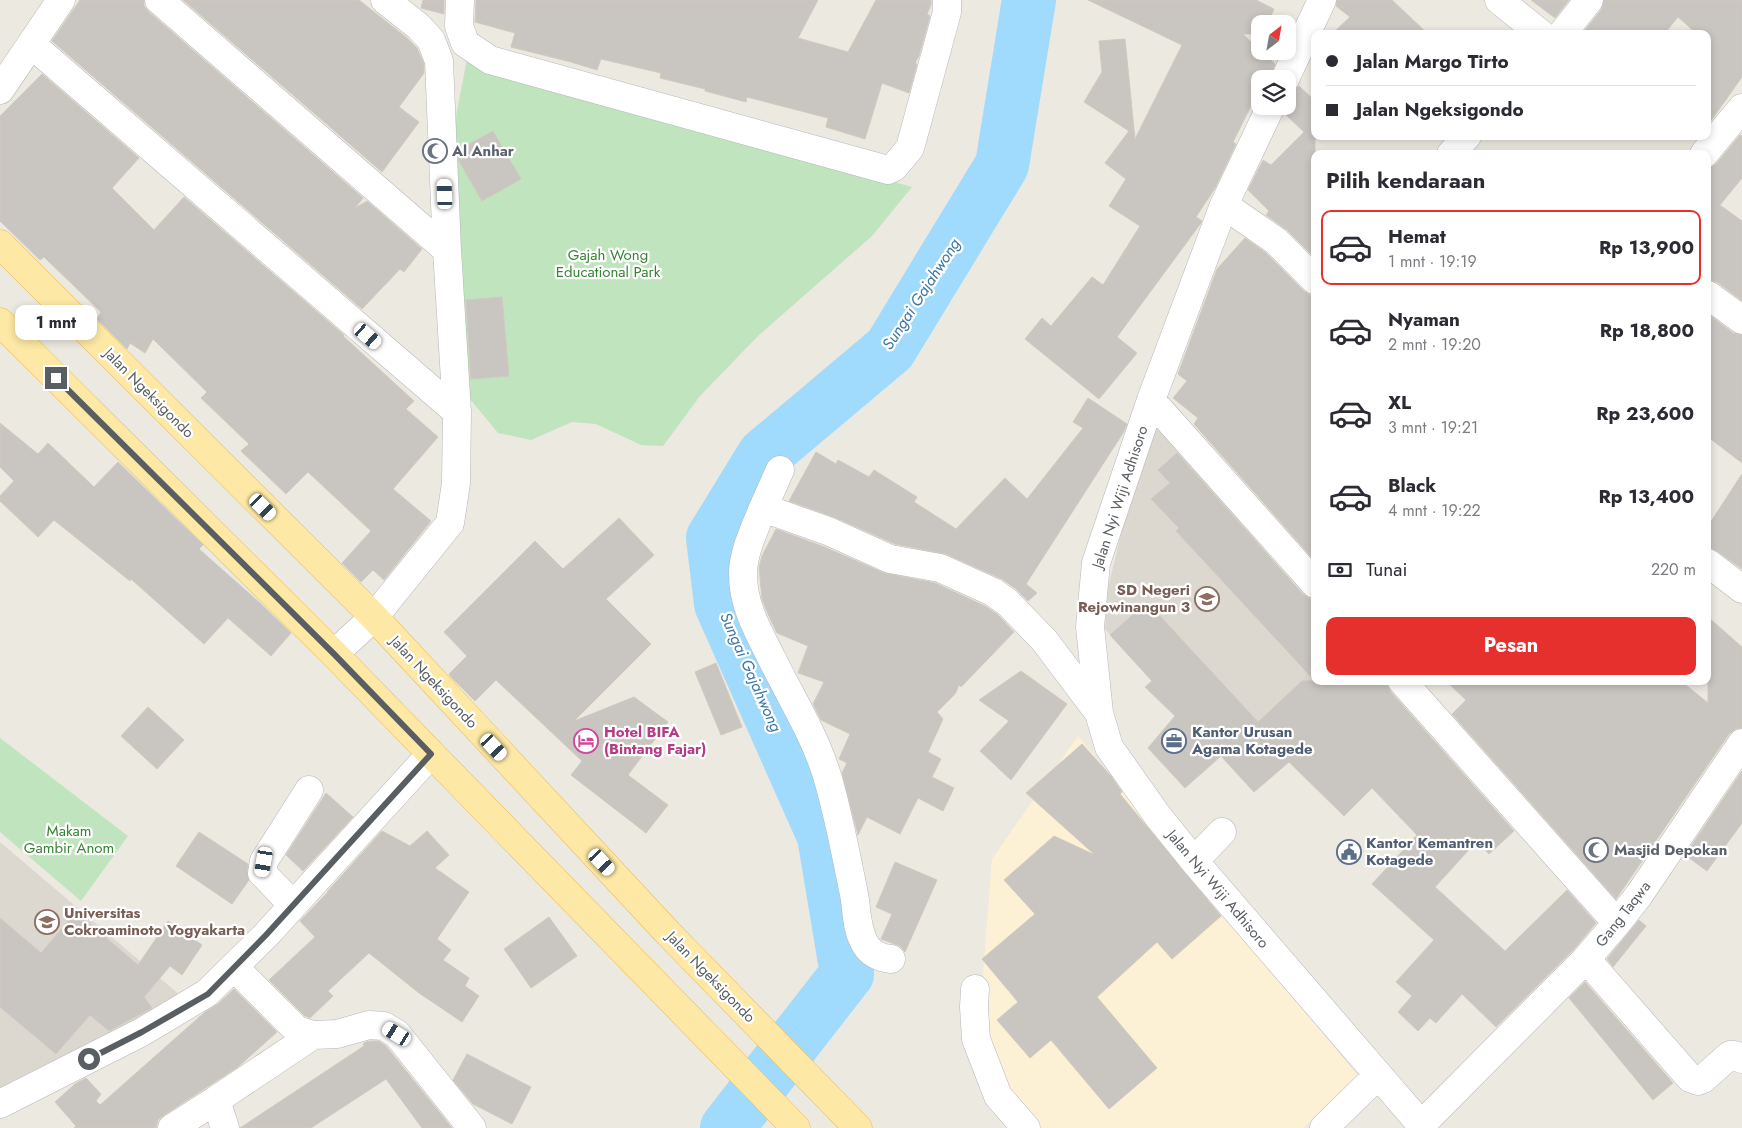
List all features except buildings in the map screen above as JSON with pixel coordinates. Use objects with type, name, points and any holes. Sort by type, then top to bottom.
[{"type":"main road","name":"Jalan Ngeksigondo","points":[[0,244],[374,617],[668,933],[858,1128]]},
{"type":"main road","points":[[0,322],[334,654],[796,1128]]},
{"type":"street","points":[[0,90],[60,0]]},
{"type":"street","points":[[159,0],[447,250]]},
{"type":"street","points":[[334,654],[374,617],[450,524],[456,483],[456,412],[439,61],[431,40],[418,26],[385,0]]},
{"type":"street","points":[[460,0],[459,26],[465,43],[490,60],[888,170],[894,167],[910,148],[946,12],[947,0]]},
{"type":"street","points":[[1289,70],[1322,0]]},
{"type":"street","points":[[1499,0],[1536,30]]},
{"type":"street","points":[[1565,30],[1589,0]]},
{"type":"street","points":[[31,44],[456,412]]},
{"type":"street","name":"Jalan Nyi Wiji Adhisoro","points":[[1268,115],[1224,205],[1151,400],[1096,564],[1090,627],[1099,713],[1109,747],[1157,815],[1377,1076],[1422,1126]]},
{"type":"street","points":[[1708,150],[1738,122]]},
{"type":"street","points":[[1455,150],[1463,140]]},
{"type":"street","points":[[1224,205],[1276,241],[1311,276]]},
{"type":"street","points":[[1711,297],[1742,320]]},
{"type":"street","points":[[1151,400],[1311,580]]},
{"type":"street","points":[[780,470],[763,508],[744,561],[743,574],[748,610],[823,762],[837,810],[859,928],[864,942],[868,949],[877,956],[892,959]]},
{"type":"street","points":[[763,508],[828,531],[890,559],[940,568],[993,592],[1007,602],[1044,640],[1099,713]]},
{"type":"street","points":[[1711,565],[1742,589]]},
{"type":"street","points":[[1406,685],[1617,923]]},
{"type":"street","name":"Gang Taqwa","points":[[1422,1126],[1586,960],[1617,923],[1639,895],[1742,743]]},
{"type":"street","points":[[0,1103],[150,1027],[208,994],[293,905],[431,754]]},
{"type":"street","points":[[293,905],[262,873],[264,862],[309,790]]},
{"type":"street","points":[[1194,861],[1222,832]]},
{"type":"street","points":[[1586,960],[1690,1078],[1698,1081],[1703,1079],[1730,1055],[1735,1055],[1742,1059]]},
{"type":"street","points":[[234,967],[297,1030],[313,1035],[337,1034],[369,1025],[384,1026],[397,1034],[472,1128]]},
{"type":"street","points":[[975,989],[976,1039],[998,1096],[1026,1128]]},
{"type":"street","points":[[172,1128],[313,1035]]},
{"type":"street","points":[[1324,1128],[1377,1076]]},
{"type":"street","points":[[216,1100],[225,1128]]},
{"type":"shaded area","name":"SD Negeri Rejowinangun 3","points":[[1155,420],[1311,605],[1311,685],[1319,685],[1344,714],[1254,792],[1105,629],[1108,588],[1135,478]]},
{"type":"shaded area","points":[[1078,736],[1357,1075],[1303,1128],[1027,1128],[998,1096],[983,973],[992,859]]},
{"type":"shaded area","name":"Universitas Cokroaminoto Yogyakarta","points":[[0,842],[187,1001],[0,1096]]},
{"type":"green space","name":"Gajah Wong Educational Park","points":[[467,59],[912,187],[872,236],[758,336],[700,396],[663,446],[641,445],[596,424],[572,422],[531,440],[498,433],[456,382],[449,153]]},
{"type":"green space","name":"Makam Gambir Anom","points":[[0,738],[128,836],[81,901],[0,832]]},
{"type":"waterway","name":"Sungai Gajahwong","points":[[727,1128],[847,974],[824,836],[721,604],[713,538],[764,455],[890,349],[1002,165],[1029,0]]},
{"type":"place","name":"Al Anhar","points":[[435,151]]},
{"type":"place","name":"SD Negeri Rejowinangun 3","points":[[1207,599]]},
{"type":"place","name":"Hotel BIFA (Bintang Fajar)","points":[[586,741]]},
{"type":"place","name":"Kantor Urusan Agama Kotagede","points":[[1174,741]]},
{"type":"place","name":"Masjid Depokan","points":[[1596,850]]},
{"type":"place","name":"Kantor Kemantren Kotagede","points":[[1349,852]]},
{"type":"place","name":"Universitas Cokroaminoto Yogyakarta","points":[[47,922]]},
{"type":"route","points":[[56,378],[334,654],[431,754],[266,935],[208,994],[142,1032],[89,1059]]}]
